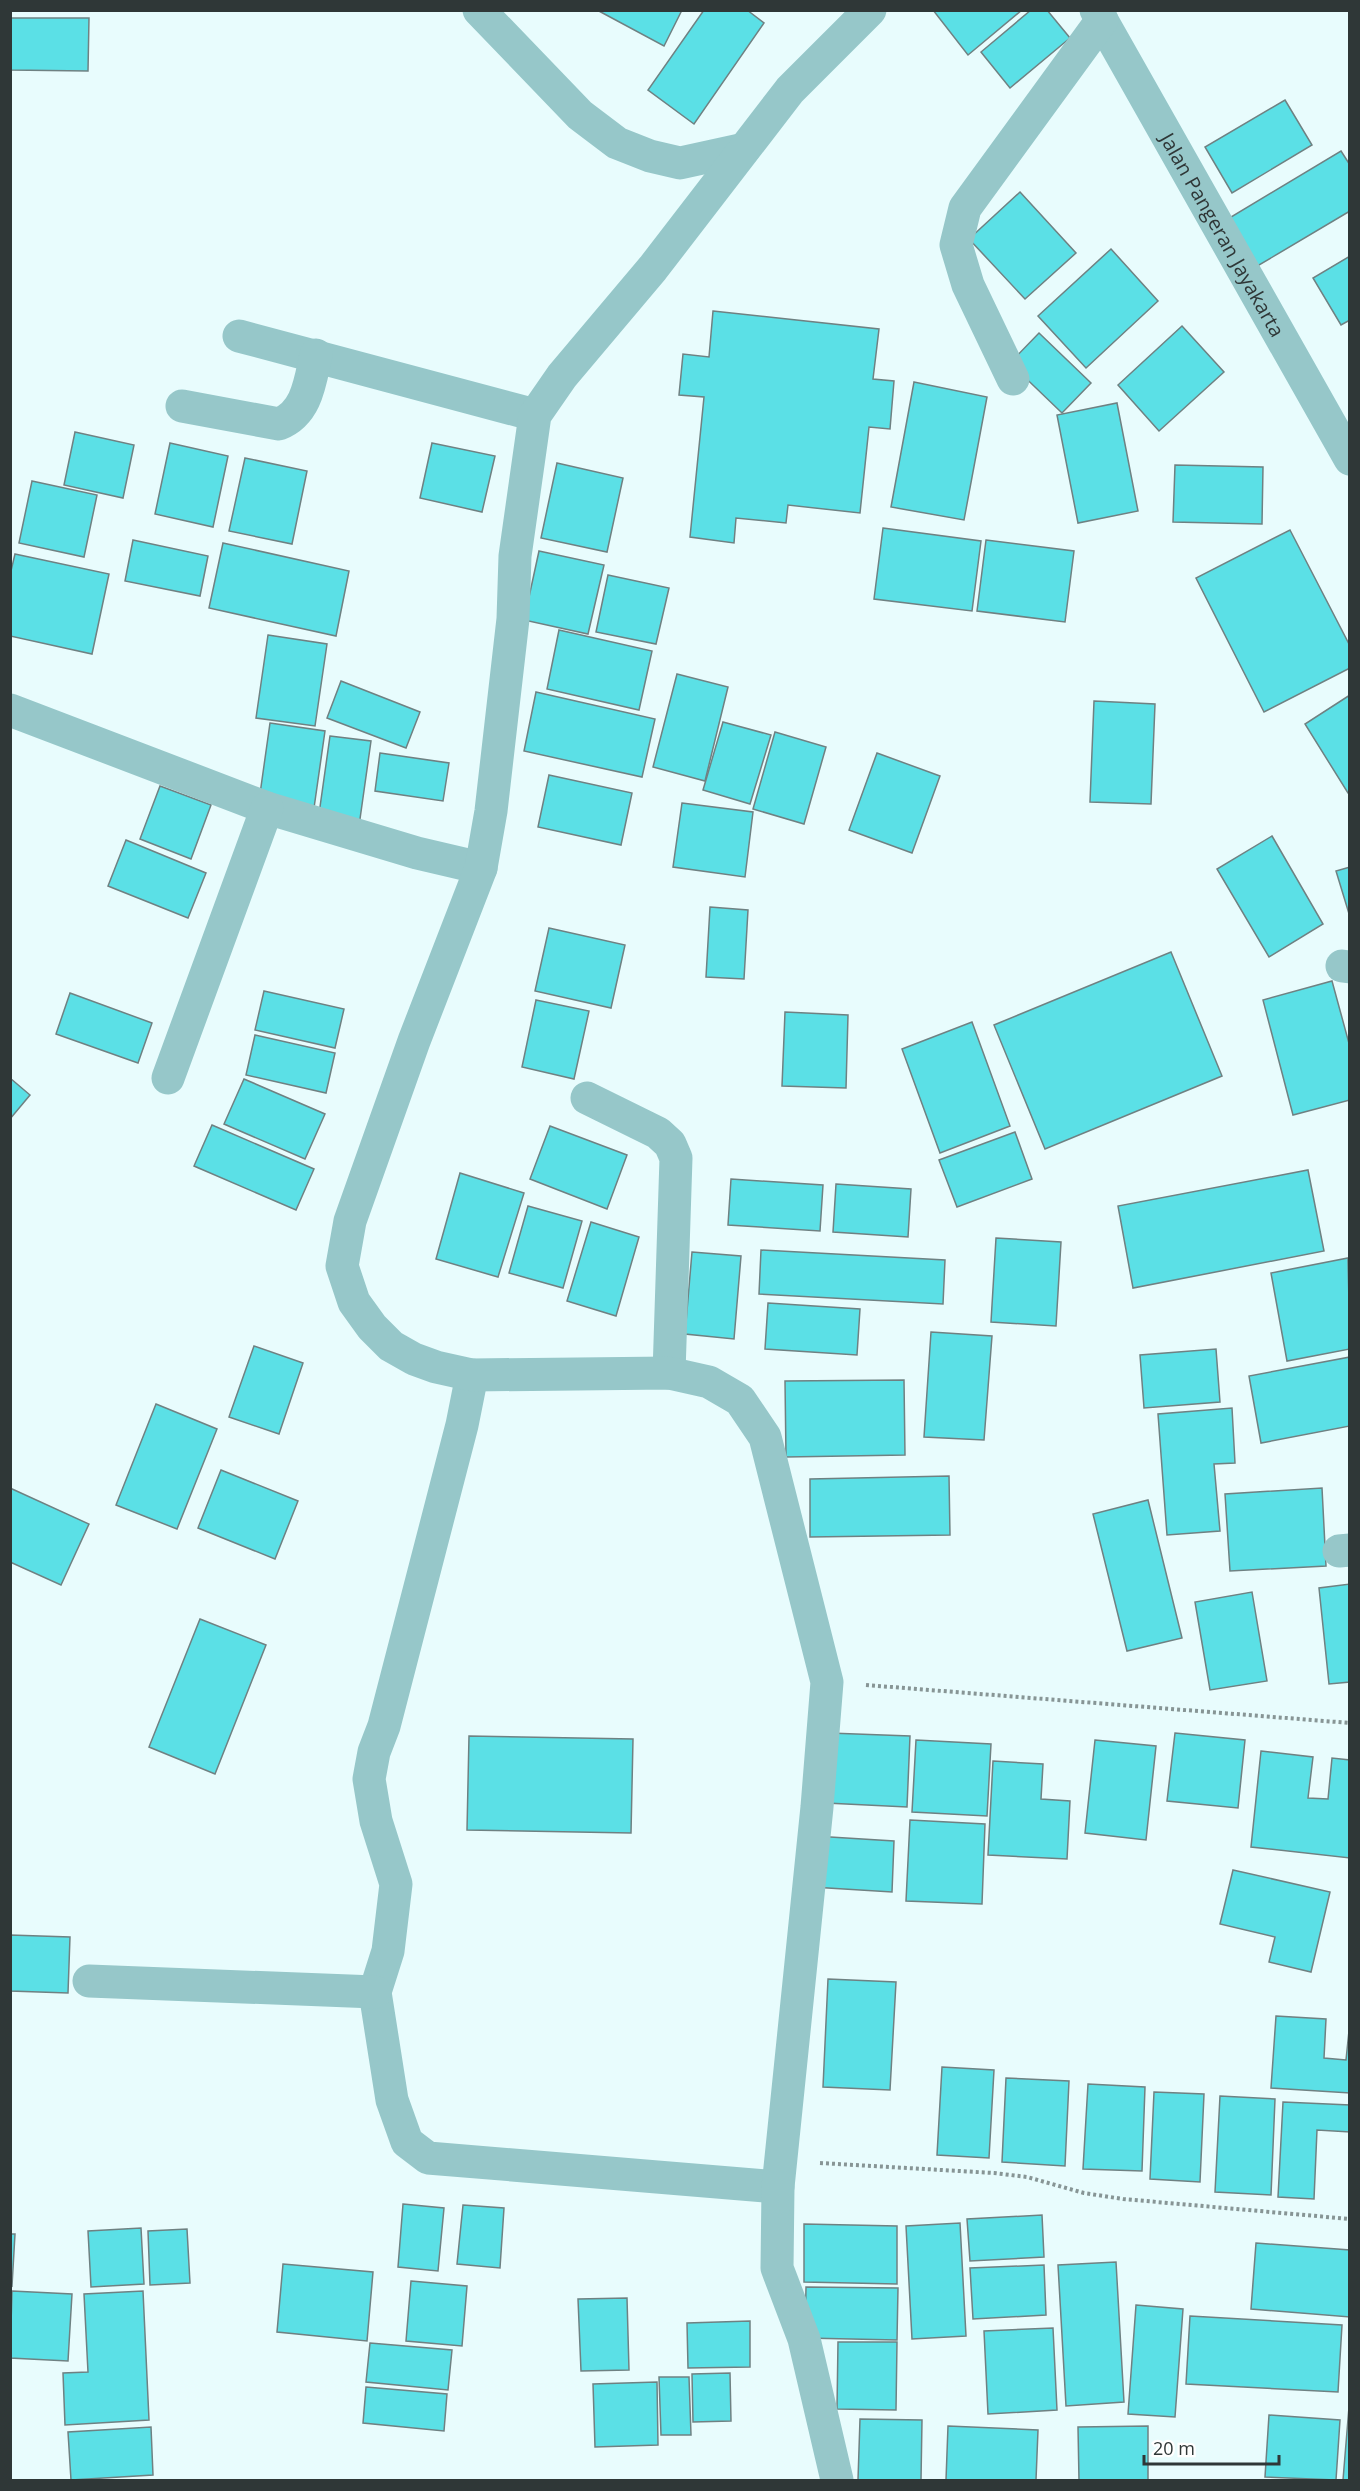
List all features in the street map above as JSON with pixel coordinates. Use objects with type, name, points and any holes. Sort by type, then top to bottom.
[{"type":"street","points":[[480,10],[580,115],[617,143],[650,156],[680,163],[744,149]]},
{"type":"street","points":[[837,2481],[804,2339],[777,2268],[779,2174],[815,1830],[827,1682],[765,1437],[740,1400],[709,1382],[669,1373],[472,1375],[436,1367],[391,1346],[372,1327],[354,1302],[342,1266],[350,1221],[414,1041],[481,868],[491,811],[513,619],[515,556],[535,415],[562,376],[653,268],[790,90],[870,10]]},
{"type":"street","points":[[1013,379],[968,285],[956,245],[965,208],[1099,15]]},
{"type":"street","name":"Jalan Pangeran Jayakarta","points":[[1099,15],[1350,459]]},
{"type":"street","points":[[239,336],[535,415]]},
{"type":"street","points":[[182,406],[279,424],[289,420],[299,410],[309,388],[316,356]]},
{"type":"street","points":[[10,710],[267,808],[417,854],[481,868]]},
{"type":"street","points":[[168,1078],[267,808]]},
{"type":"street","points":[[587,1098],[658,1133],[670,1144],[676,1158],[669,1373]]},
{"type":"street","points":[[472,1375],[462,1425],[384,1726],[374,1752],[369,1779],[376,1821],[396,1884],[388,1952],[375,1992],[392,2100],[407,2142],[428,2158],[779,2174]]},
{"type":"street","points":[[90,1981],[375,1992]]},
{"type":"path","points":[[827,1682],[1350,1723]]},
{"type":"path","points":[[779,2174],[994,2173],[1028,2177],[1084,2193],[1123,2199],[1350,2219]]},
{"type":"building","points":[[597,10],[682,10],[664,46]]},
{"type":"building","points":[[704,10],[747,10],[764,23],[694,124],[648,90]]},
{"type":"building","points":[[933,10],[1022,10],[968,55]]},
{"type":"building","points":[[1031,10],[1047,10],[1070,38],[1010,88],[981,52]]},
{"type":"building","points":[[10,18],[89,18],[88,71],[10,70]]},
{"type":"building","points":[[1285,100],[1312,145],[1232,193],[1205,147]]},
{"type":"building","points":[[1341,151],[1350,165],[1350,211],[1254,268],[1226,220]]},
{"type":"building","points":[[1020,192],[1076,253],[1025,299],[969,239]]},
{"type":"building","points":[[1111,249],[1158,301],[1086,368],[1038,316]]},
{"type":"building","points":[[1350,256],[1350,320],[1341,325],[1313,278]]},
{"type":"building","points":[[713,311],[879,329],[873,379],[894,381],[890,429],[869,427],[860,513],[788,505],[786,523],[736,518],[734,543],[690,537],[704,397],[679,395],[683,354],[709,357]]},
{"type":"building","points":[[1182,326],[1224,372],[1159,431],[1118,385]]},
{"type":"building","points":[[1039,333],[1091,383],[1062,413],[1010,363]]},
{"type":"building","points":[[914,382],[987,397],[964,520],[891,507]]},
{"type":"building","points":[[1117,403],[1138,511],[1078,523],[1057,415]]},
{"type":"building","points":[[75,432],[134,445],[123,498],[64,485]]},
{"type":"building","points":[[170,443],[228,456],[213,527],[155,514]]},
{"type":"building","points":[[432,443],[495,456],[482,512],[420,498]]},
{"type":"building","points":[[245,458],[307,471],[292,544],[229,531]]},
{"type":"building","points":[[557,463],[623,478],[607,552],[541,538]]},
{"type":"building","points":[[1175,465],[1263,467],[1262,524],[1173,522]]},
{"type":"building","points":[[32,481],[97,495],[84,557],[19,543]]},
{"type":"building","points":[[883,528],[981,541],[972,611],[874,599]]},
{"type":"building","points":[[1290,530],[1350,646],[1350,668],[1264,712],[1196,578]]},
{"type":"building","points":[[133,540],[208,556],[200,596],[125,581]]},
{"type":"building","points":[[986,540],[1074,551],[1065,622],[977,611]]},
{"type":"building","points":[[223,543],[349,571],[336,636],[209,608]]},
{"type":"building","points":[[539,551],[604,565],[588,634],[524,620]]},
{"type":"building","points":[[15,554],[109,574],[92,654],[10,636],[10,575]]},
{"type":"building","points":[[608,575],[669,588],[656,644],[596,632]]},
{"type":"building","points":[[559,630],[652,651],[639,710],[547,689]]},
{"type":"building","points":[[268,635],[327,644],[315,726],[256,718]]},
{"type":"building","points":[[677,674],[728,687],[705,781],[653,767]]},
{"type":"building","points":[[341,681],[420,712],[406,748],[327,718]]},
{"type":"building","points":[[536,692],[655,719],[642,777],[524,751]]},
{"type":"building","points":[[1350,695],[1350,793],[1348,793],[1305,724]]},
{"type":"building","points":[[1094,701],[1155,704],[1151,804],[1090,802]]},
{"type":"building","points":[[723,722],[771,735],[750,804],[703,790]]},
{"type":"building","points":[[270,723],[325,731],[314,808],[259,801]]},
{"type":"building","points":[[775,732],[826,747],[804,824],[753,809]]},
{"type":"building","points":[[330,736],[371,741],[359,826],[318,821]]},
{"type":"building","points":[[380,753],[449,763],[443,801],[375,791]]},
{"type":"building","points":[[877,753],[940,776],[912,853],[849,830]]},
{"type":"building","points":[[549,775],[632,793],[621,845],[538,827]]},
{"type":"building","points":[[160,786],[211,805],[191,859],[140,839]]},
{"type":"building","points":[[682,803],[753,812],[745,877],[673,867]]},
{"type":"building","points":[[1272,836],[1323,924],[1269,957],[1217,869]]},
{"type":"building","points":[[126,840],[206,873],[188,918],[108,886]]},
{"type":"building","points":[[1350,867],[1350,917],[1336,871]]},
{"type":"building","points":[[710,907],[748,910],[744,979],[706,977]]},
{"type":"building","points":[[549,928],[625,945],[611,1008],[535,991]]},
{"type":"building","points":[[1171,952],[1222,1076],[1045,1149],[994,1025]]},
{"type":"building","points":[[1332,981],[1350,1047],[1350,1100],[1293,1115],[1263,1000]]},
{"type":"building","points":[[264,991],[344,1009],[335,1048],[255,1030]]},
{"type":"building","points":[[70,993],[152,1023],[138,1063],[56,1034]]},
{"type":"building","points":[[536,1000],[589,1011],[574,1079],[522,1067]]},
{"type":"building","points":[[785,1012],[848,1015],[846,1088],[782,1086]]},
{"type":"building","points":[[972,1022],[1010,1126],[940,1153],[902,1049]]},
{"type":"building","points":[[255,1035],[335,1053],[326,1093],[246,1075]]},
{"type":"building","points":[[10,1078],[30,1095],[10,1119]]},
{"type":"building","points":[[244,1079],[325,1114],[305,1159],[224,1124]]},
{"type":"building","points":[[212,1125],[314,1169],[296,1210],[194,1166]]},
{"type":"building","points":[[550,1126],[627,1155],[607,1209],[530,1179]]},
{"type":"building","points":[[1015,1132],[1032,1179],[957,1207],[939,1160]]},
{"type":"building","points":[[1308,1170],[1324,1251],[1133,1288],[1118,1206]]},
{"type":"building","points":[[460,1173],[524,1193],[498,1277],[436,1259]]},
{"type":"building","points":[[731,1179],[823,1185],[820,1231],[728,1225]]},
{"type":"building","points":[[836,1184],[911,1189],[908,1237],[833,1232]]},
{"type":"building","points":[[528,1206],[582,1221],[563,1288],[509,1273]]},
{"type":"building","points":[[591,1222],[639,1237],[616,1316],[567,1301]]},
{"type":"building","points":[[996,1238],[1061,1242],[1056,1326],[991,1322]]},
{"type":"building","points":[[761,1250],[945,1260],[943,1304],[759,1294]]},
{"type":"building","points":[[692,1252],[741,1256],[734,1339],[685,1334]]},
{"type":"building","points":[[1348,1258],[1350,1349],[1287,1361],[1271,1273]]},
{"type":"building","points":[[768,1303],[860,1309],[857,1355],[765,1349]]},
{"type":"building","points":[[931,1332],[992,1336],[984,1440],[924,1437]]},
{"type":"building","points":[[254,1346],[303,1363],[279,1434],[229,1417]]},
{"type":"building","points":[[1216,1349],[1220,1402],[1144,1408],[1140,1355]]},
{"type":"building","points":[[1350,1357],[1350,1426],[1261,1443],[1249,1376]]},
{"type":"building","points":[[904,1380],[905,1455],[786,1457],[785,1381]]},
{"type":"building","points":[[156,1404],[217,1429],[177,1529],[116,1505]]},
{"type":"building","points":[[1232,1408],[1235,1463],[1214,1464],[1220,1531],[1167,1535],[1158,1414]]},
{"type":"building","points":[[221,1470],[298,1501],[275,1559],[198,1528]]},
{"type":"building","points":[[949,1476],[950,1535],[810,1537],[810,1479]]},
{"type":"building","points":[[10,1488],[89,1524],[61,1585],[10,1562]]},
{"type":"building","points":[[1322,1488],[1326,1566],[1230,1571],[1225,1494]]},
{"type":"building","points":[[1148,1500],[1182,1638],[1127,1651],[1093,1514]]},
{"type":"building","points":[[1350,1584],[1350,1682],[1329,1684],[1319,1588]]},
{"type":"building","points":[[1252,1592],[1267,1681],[1210,1690],[1195,1602]]},
{"type":"building","points":[[200,1619],[266,1645],[215,1774],[149,1747]]},
{"type":"building","points":[[829,1733],[910,1736],[907,1807],[826,1803]]},
{"type":"building","points":[[1175,1733],[1245,1740],[1238,1808],[1167,1801]]},
{"type":"building","points":[[469,1736],[633,1739],[631,1833],[467,1830]]},
{"type":"building","points":[[916,1740],[991,1744],[987,1816],[912,1812]]},
{"type":"building","points":[[1095,1740],[1156,1746],[1146,1840],[1085,1833]]},
{"type":"building","points":[[1261,1751],[1313,1757],[1308,1798],[1328,1799],[1332,1758],[1350,1760],[1350,1858],[1251,1847]]},
{"type":"building","points":[[993,1761],[1043,1764],[1041,1799],[1070,1801],[1067,1859],[988,1855]]},
{"type":"building","points":[[910,1820],[985,1824],[982,1904],[906,1901]]},
{"type":"building","points":[[814,1836],[894,1841],[892,1892],[812,1887]]},
{"type":"building","points":[[1233,1870],[1330,1892],[1311,1972],[1269,1962],[1275,1937],[1220,1924]]},
{"type":"building","points":[[10,1935],[70,1937],[68,1993],[10,1991]]},
{"type":"building","points":[[828,1979],[896,1982],[890,2090],[823,2087]]},
{"type":"building","points":[[1276,2016],[1326,2019],[1324,2058],[1346,2060],[1350,2021],[1350,2093],[1271,2088]]},
{"type":"building","points":[[942,2067],[994,2070],[989,2158],[937,2155]]},
{"type":"building","points":[[1006,2078],[1069,2081],[1065,2166],[1002,2162]]},
{"type":"building","points":[[1088,2084],[1145,2087],[1142,2171],[1083,2169]]},
{"type":"building","points":[[1154,2092],[1204,2094],[1200,2182],[1150,2179]]},
{"type":"building","points":[[1220,2096],[1275,2099],[1271,2195],[1215,2192]]},
{"type":"building","points":[[1283,2102],[1350,2105],[1350,2132],[1317,2130],[1314,2199],[1278,2197]]},
{"type":"building","points":[[403,2204],[444,2208],[438,2271],[398,2267]]},
{"type":"building","points":[[463,2205],[504,2208],[500,2268],[457,2264]]},
{"type":"building","points":[[1042,2215],[1044,2257],[970,2261],[967,2219]]},
{"type":"building","points":[[960,2223],[966,2336],[912,2339],[906,2226]]},
{"type":"building","points":[[804,2224],[897,2226],[897,2284],[804,2282]]},
{"type":"building","points":[[141,2228],[144,2284],[91,2287],[88,2231]]},
{"type":"building","points":[[187,2229],[190,2283],[150,2285],[148,2231]]},
{"type":"building","points":[[10,2234],[15,2234],[12,2286],[10,2285]]},
{"type":"building","points":[[1256,2243],[1350,2250],[1350,2317],[1251,2309]]},
{"type":"building","points":[[1116,2262],[1124,2402],[1066,2406],[1058,2265]]},
{"type":"building","points":[[283,2264],[373,2272],[367,2341],[277,2332]]},
{"type":"building","points":[[1044,2265],[1046,2315],[973,2319],[970,2268]]},
{"type":"building","points":[[411,2281],[467,2286],[462,2346],[406,2341]]},
{"type":"building","points":[[806,2287],[898,2288],[897,2340],[805,2338]]},
{"type":"building","points":[[12,2291],[72,2294],[68,2361],[10,2358]]},
{"type":"building","points":[[143,2291],[149,2420],[65,2425],[63,2373],[88,2372],[84,2294]]},
{"type":"building","points":[[627,2298],[629,2370],[581,2371],[578,2299]]},
{"type":"building","points":[[1136,2305],[1183,2309],[1175,2417],[1128,2414]]},
{"type":"building","points":[[1190,2316],[1342,2325],[1338,2392],[1186,2384]]},
{"type":"building","points":[[750,2321],[750,2367],[688,2368],[687,2323]]},
{"type":"building","points":[[1053,2328],[1057,2410],[988,2414],[984,2331]]},
{"type":"building","points":[[838,2342],[897,2342],[896,2410],[837,2409]]},
{"type":"building","points":[[370,2343],[452,2350],[448,2390],[366,2382]]},
{"type":"building","points":[[730,2373],[731,2421],[693,2422],[692,2374]]},
{"type":"building","points":[[659,2377],[689,2377],[691,2435],[661,2435]]},
{"type":"building","points":[[657,2382],[658,2445],[595,2447],[593,2384]]},
{"type":"building","points":[[366,2387],[447,2394],[444,2431],[363,2423]]},
{"type":"building","points":[[1349,2407],[1350,2480],[1343,2480]]},
{"type":"building","points":[[1269,2415],[1340,2420],[1336,2480],[1265,2477]]},
{"type":"building","points":[[860,2419],[922,2420],[921,2480],[858,2480]]},
{"type":"building","points":[[948,2426],[1038,2430],[1036,2480],[946,2480]]},
{"type":"building","points":[[1148,2426],[1148,2480],[1079,2480],[1078,2427]]},
{"type":"building","points":[[151,2427],[153,2475],[71,2480],[68,2432]]}]
